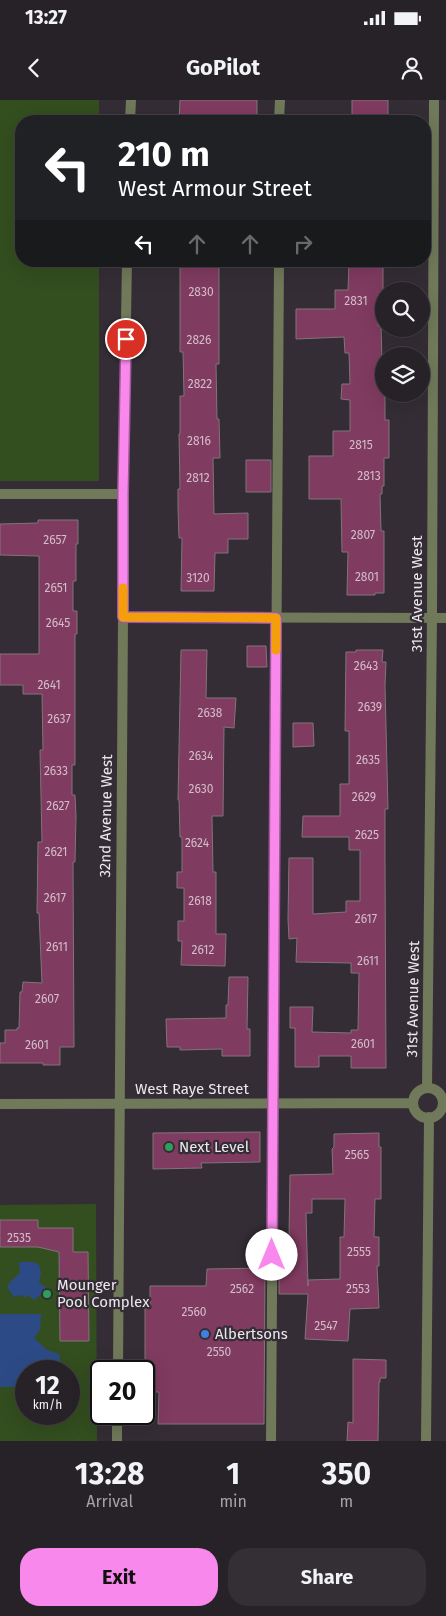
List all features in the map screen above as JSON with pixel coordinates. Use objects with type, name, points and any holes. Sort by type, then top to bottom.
[{"type":"street","points":[[130,115],[131,100]]},
{"type":"street","points":[[280,100],[280,115]]},
{"type":"street","name":"31st Avenue West","points":[[427,1088],[432,617],[434,100]]},
{"type":"street","name":"32nd Avenue West","points":[[118,1360],[123,494],[128,267]]},
{"type":"street","points":[[271,1441],[279,267]]},
{"type":"street","points":[[0,494],[123,494]]},
{"type":"street","points":[[123,617],[446,618]]},
{"type":"street","points":[[427,1088],[436,1091],[444,1102],[439,1113],[429,1118],[418,1114],[413,1103],[414,1096],[427,1088]]},
{"type":"street","name":"West Raye Street","points":[[0,1104],[413,1103]]},
{"type":"street","points":[[426,1441],[429,1118]]},
{"type":"street","points":[[117,1425],[117,1441]]},
{"type":"green space","points":[[0,100],[99,100],[99,115],[15,115],[15,267],[99,267],[99,481],[0,481]]},
{"type":"green space","name":"Mounger Pool Complex","points":[[96,1204],[97,1360],[90,1360],[90,1425],[97,1425],[97,1441],[0,1441],[0,1205]]},
{"type":"water","points":[[19,1262],[33,1262],[39,1265],[41,1274],[39,1282],[47,1289],[34,1300],[28,1295],[25,1298],[22,1295],[14,1297],[7,1287],[20,1273]]},
{"type":"water","points":[[0,1314],[41,1314],[40,1330],[34,1338],[47,1350],[59,1354],[60,1360],[15,1360],[15,1387],[0,1387]]},
{"type":"building","points":[[180,100],[257,100],[257,115],[179,115]]},
{"type":"building","points":[[352,100],[388,100],[388,115],[352,115]]},
{"type":"building","points":[[180,267],[219,267],[219,364],[216,364],[220,458],[213,458],[214,514],[248,513],[248,539],[228,539],[228,553],[215,553],[214,591],[181,591],[182,538],[179,538],[178,489],[180,489],[180,396],[184,396],[183,352],[180,352]]},
{"type":"building","points":[[349,267],[383,267],[383,282],[375,282],[375,337],[381,337],[382,347],[375,347],[375,402],[385,402],[385,420],[389,420],[389,458],[384,458],[384,486],[382,486],[382,494],[380,494],[381,531],[384,531],[384,593],[375,593],[375,595],[347,595],[348,552],[342,552],[341,499],[309,499],[309,456],[333,456],[333,431],[350,431],[350,400],[341,399],[342,384],[350,384],[349,353],[345,353],[344,337],[296,339],[296,309],[335,309],[335,290],[348,290]]},
{"type":"building","points":[[246,460],[271,460],[271,492],[246,492]]},
{"type":"building","points":[[38,520],[78,520],[76,581],[73,581],[73,611],[77,611],[77,634],[75,634],[75,765],[72,765],[72,795],[75,795],[76,816],[75,862],[73,862],[74,1047],[60,1047],[60,1065],[0,1063],[0,1043],[5,1043],[5,1030],[17,1030],[19,1028],[20,992],[22,992],[23,982],[42,983],[39,913],[37,913],[38,842],[42,842],[40,750],[43,750],[42,694],[23,694],[23,685],[0,685],[0,654],[39,654],[39,556],[0,555],[0,524],[38,523]]},
{"type":"building","points":[[247,646],[266,646],[267,667],[247,667]]},
{"type":"building","points":[[181,650],[207,650],[206,698],[236,698],[234,728],[224,727],[223,816],[212,816],[213,872],[216,872],[216,934],[226,934],[225,966],[181,965],[182,941],[178,941],[178,921],[184,921],[184,888],[177,888],[177,872],[182,872],[182,837],[180,837],[178,800]]},
{"type":"building","points":[[356,650],[383,650],[382,662],[386,662],[388,809],[385,809],[386,1068],[351,1068],[351,1056],[319,1056],[319,1067],[295,1067],[295,1028],[290,1028],[290,1007],[313,1007],[312,1032],[351,1033],[351,1030],[358,1030],[359,973],[351,973],[351,963],[296,962],[297,938],[289,939],[288,919],[289,858],[313,858],[313,914],[346,912],[346,901],[360,901],[360,850],[349,850],[349,837],[302,837],[303,816],[340,816],[340,784],[349,784],[349,731],[345,731],[346,652],[356,652]]},
{"type":"building","points":[[293,723],[313,723],[314,746],[293,747]]},
{"type":"building","points":[[229,977],[248,977],[247,1029],[250,1029],[250,1056],[222,1056],[222,1049],[180,1050],[180,1047],[167,1047],[166,1019],[226,1018]]},
{"type":"building","points":[[260,1132],[260,1162],[201,1163],[202,1168],[153,1169],[153,1133]]},
{"type":"building","points":[[379,1133],[379,1147],[381,1147],[381,1199],[375,1199],[374,1237],[379,1237],[379,1266],[377,1266],[379,1308],[350,1309],[348,1341],[305,1339],[308,1294],[279,1294],[279,1268],[286,1268],[285,1237],[289,1237],[290,1175],[333,1174],[332,1149],[334,1147],[334,1134]],"holes":[[[312,1199],[345,1199],[344,1237],[340,1237],[340,1279],[308,1280],[308,1286],[306,1213],[312,1213]]]},
{"type":"building","points":[[0,1220],[38,1220],[38,1228],[73,1228],[73,1252],[88,1252],[89,1341],[60,1341],[59,1252],[38,1247],[0,1247]]},
{"type":"building","name":"Albertsons","points":[[265,1268],[264,1424],[158,1424],[159,1392],[155,1392],[155,1360],[145,1360],[145,1305],[150,1305],[150,1286],[206,1286],[207,1269]]},
{"type":"building","points":[[353,1359],[386,1360],[386,1378],[380,1378],[379,1382],[378,1441],[347,1441],[348,1422],[353,1423]]},
{"type":"slow traffic","points":[[123,588],[123,617],[276,618],[276,650]]},
{"type":"place","name":"Next Level","points":[[169,1147]]},
{"type":"place","name":"Mounger Pool Complex","points":[[47,1294]]},
{"type":"place","name":"Albertsons","points":[[205,1334]]},
{"type":"route","points":[[126,339],[123,617],[276,618],[272,1255]]}]
